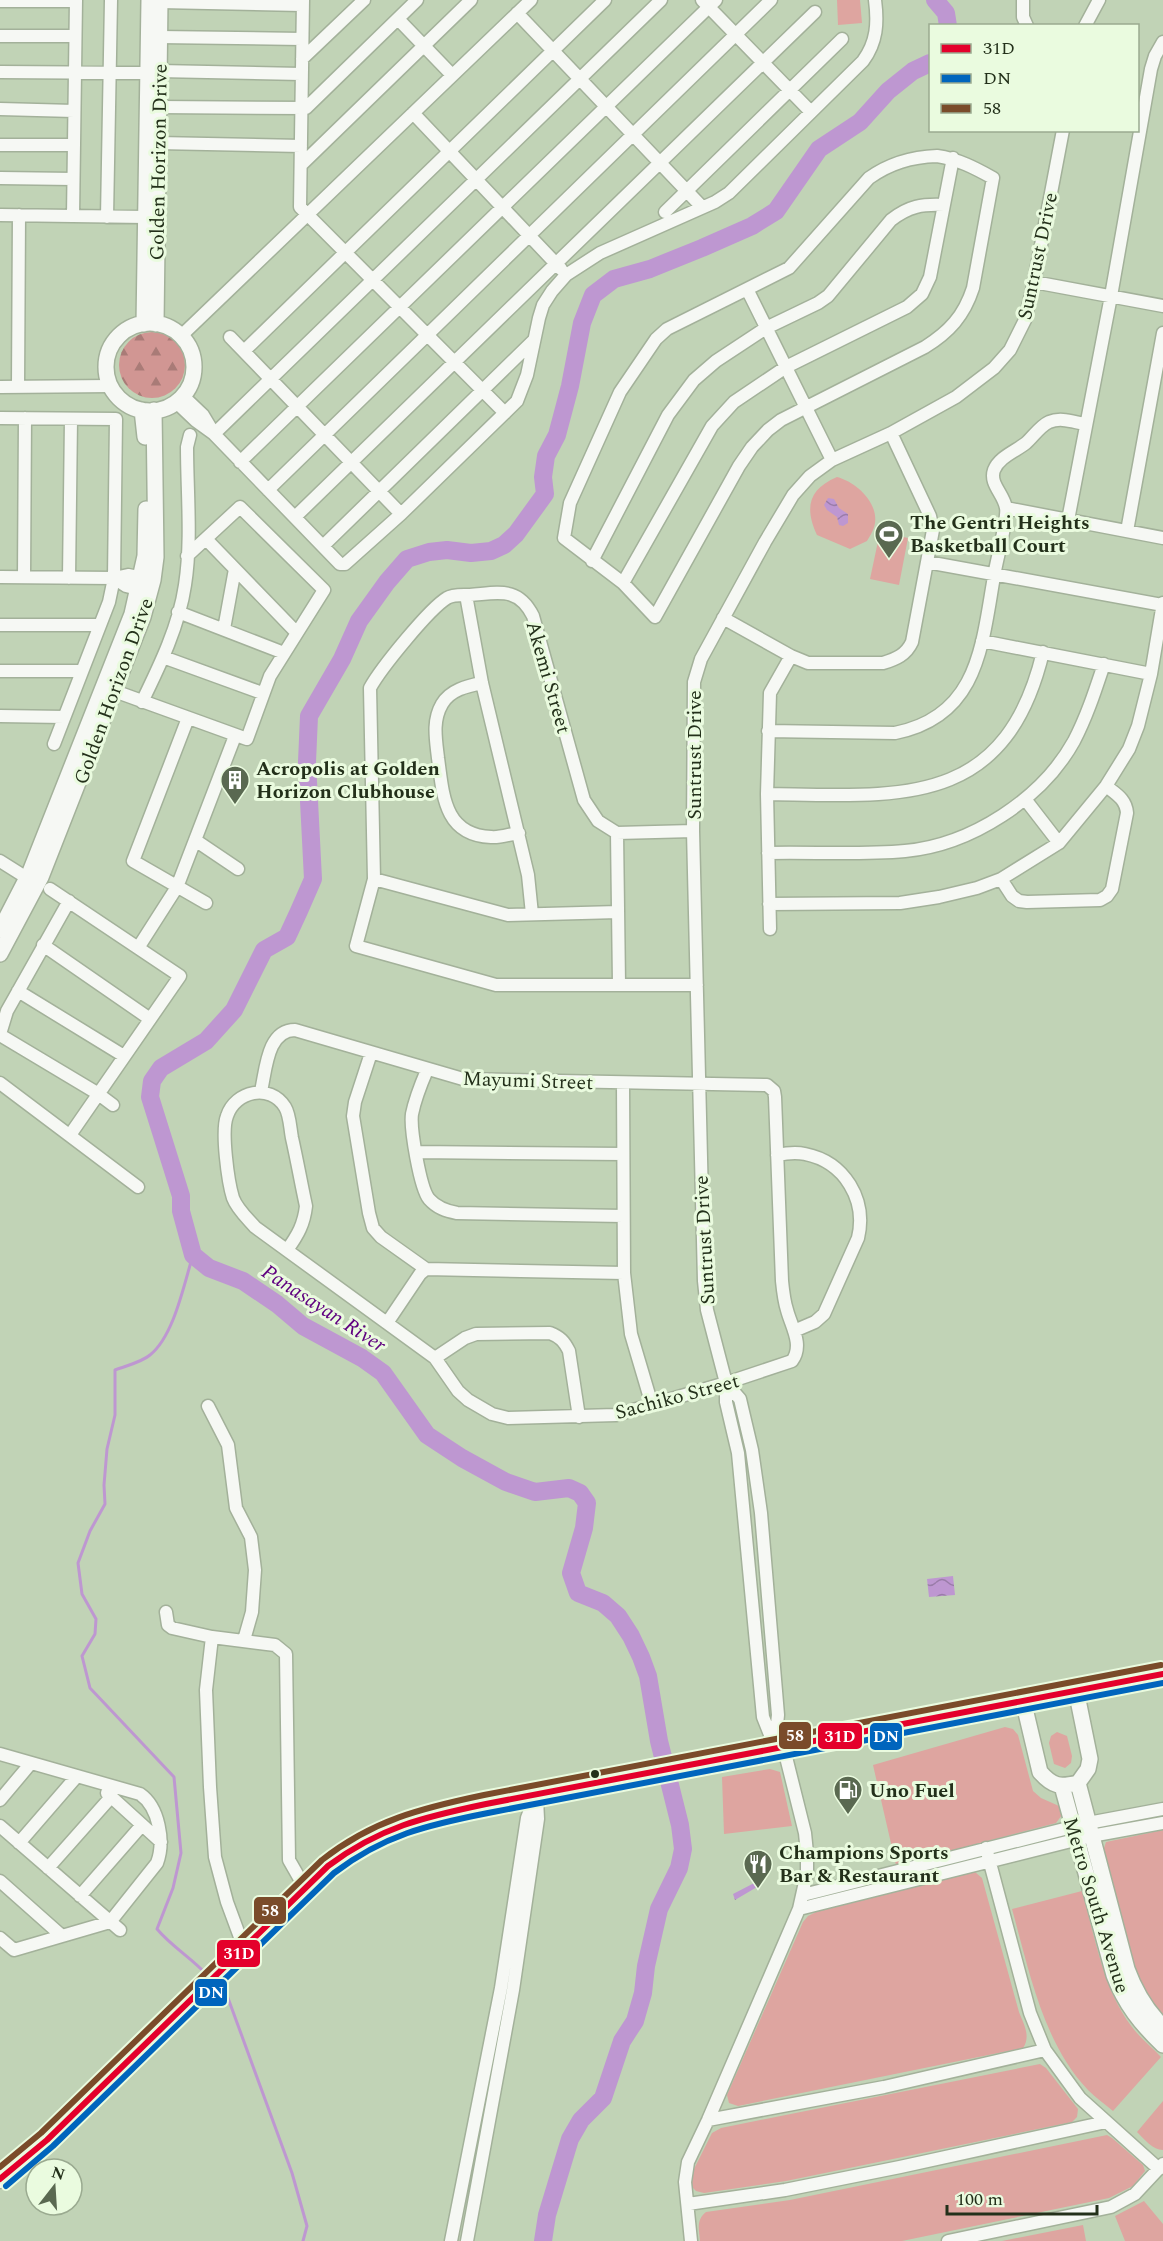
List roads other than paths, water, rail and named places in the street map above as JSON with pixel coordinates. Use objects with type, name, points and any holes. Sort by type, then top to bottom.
[{"type":"main road","points":[[0,2179],[47,2140],[305,1888],[350,1850],[392,1827],[448,1811],[1163,1674]]},
{"type":"street","points":[[0,0],[76,1],[73,216]]},
{"type":"street","points":[[108,217],[111,0]]},
{"type":"street","points":[[302,58],[364,0]]},
{"type":"street","points":[[159,107],[306,108],[417,0]]},
{"type":"street","points":[[301,165],[471,0]]},
{"type":"street","points":[[181,336],[531,0]]},
{"type":"street","points":[[244,351],[605,0]]},
{"type":"street","points":[[214,434],[661,0]]},
{"type":"street","points":[[268,490],[771,0]]},
{"type":"street","points":[[179,399],[195,421],[214,434],[340,564],[345,564],[401,514],[517,400],[522,390],[543,306],[566,275],[600,253],[729,193],[869,53],[876,30],[875,0]]},
{"type":"street","points":[[1023,0],[1023,17],[1026,24]]},
{"type":"street","points":[[1086,24],[1099,0]]},
{"type":"street","points":[[156,1],[302,2],[300,207],[504,413]]},
{"type":"street","name":"Golden Horizon Drive","points":[[150,324],[159,107],[159,37],[156,1]]},
{"type":"street","name":"Golden Horizon Drive","points":[[150,324],[146,217],[156,1]]},
{"type":"street","points":[[240,462],[606,107],[709,2],[736,35],[811,112]]},
{"type":"street","points":[[295,517],[815,12]]},
{"type":"street","points":[[517,14],[702,207]]},
{"type":"street","points":[[398,19],[452,75]]},
{"type":"street","points":[[0,36],[75,36]]},
{"type":"street","points":[[159,37],[302,39]]},
{"type":"street","points":[[665,212],[842,39]]},
{"type":"street","points":[[1068,520],[1151,69],[1163,42]]},
{"type":"street","points":[[159,71],[302,74]]},
{"type":"street","points":[[0,72],[141,73]]},
{"type":"street","points":[[0,110],[74,111]]},
{"type":"street","points":[[413,113],[566,275]]},
{"type":"street","name":"Suntrust Drive","points":[[691,2241],[685,2182],[688,2162],[799,1909],[807,1873],[805,1833],[779,1746],[761,1513],[752,1450],[740,1399],[726,1383],[707,1310],[693,831],[694,682],[701,660],[723,618],[793,495],[810,476],[832,460],[891,433],[956,398],[994,368],[1010,350],[1019,334],[1034,282],[1063,132]]},
{"type":"street","points":[[158,143],[301,146]]},
{"type":"street","points":[[0,145],[74,145]]},
{"type":"street","points":[[920,157],[953,158],[993,178],[973,288],[968,304],[949,330],[932,342],[781,420],[768,430],[739,466],[655,616],[623,583],[564,538],[570,503],[620,392],[656,339],[667,329],[747,289],[777,275],[798,260],[859,187],[882,169],[898,162],[920,157]]},
{"type":"street","points":[[623,583],[712,426],[734,402],[786,367],[916,300],[927,287],[953,158]]},
{"type":"street","points":[[0,178],[74,179]]},
{"type":"street","points":[[592,561],[668,415],[693,380],[710,365],[766,328],[828,296],[891,220],[901,212],[921,204],[944,205]]},
{"type":"street","points":[[0,215],[146,217]]},
{"type":"street","points":[[18,387],[19,215]]},
{"type":"street","points":[[1034,282],[1163,306]]},
{"type":"street","points":[[747,289],[832,460]]},
{"type":"street","points":[[150,324],[170,328],[181,336],[190,348],[194,362],[191,384],[179,399],[148,410],[120,399],[111,386],[106,362],[111,346],[122,333],[150,324]]},
{"type":"street","points":[[1127,531],[1163,333]]},
{"type":"street","points":[[230,337],[401,514]]},
{"type":"street","points":[[323,546],[534,340]]},
{"type":"street","points":[[0,387],[111,386]]},
{"type":"street","name":"Golden Horizon Drive","points":[[0,954],[41,878],[109,690],[132,614],[146,585],[157,532],[148,410]]},
{"type":"street","points":[[0,418],[116,419],[114,578],[109,602],[54,744]]},
{"type":"street","points":[[24,577],[25,418]]},
{"type":"street","points":[[69,578],[71,419]]},
{"type":"street","points":[[768,731],[875,734],[913,729],[929,722],[954,701],[975,669],[1006,508],[993,480],[994,470],[999,462],[1025,444],[1047,422],[1060,419],[1085,424]]},
{"type":"street","points":[[723,618],[808,663],[883,663],[903,654],[912,642],[933,530],[930,516],[891,433]]},
{"type":"street","points":[[142,702],[163,657],[185,586],[189,435]]},
{"type":"street","points":[[109,690],[247,740],[270,676],[324,590],[240,507],[187,556]]},
{"type":"street","points":[[1006,508],[1163,538]]},
{"type":"street","points":[[206,539],[297,633]]},
{"type":"street","points":[[769,904],[900,903],[977,888],[1001,879],[1059,843],[1106,786],[1129,749],[1138,726],[1151,674],[1163,604],[927,562]]},
{"type":"street","points":[[224,629],[235,569]]},
{"type":"street","points":[[0,577],[114,578],[128,575],[146,585]]},
{"type":"street","name":"Akemi Street","points":[[617,833],[598,821],[584,800],[532,616],[526,603],[513,594],[501,592],[449,596],[436,607],[378,673],[370,688],[374,879],[356,946],[496,985],[619,984]]},
{"type":"street","points":[[466,595],[482,683],[528,875],[532,914]]},
{"type":"street","points":[[178,612],[284,653]]},
{"type":"street","points":[[0,625],[99,626]]},
{"type":"street","points":[[982,641],[1151,674]]},
{"type":"street","points":[[767,794],[871,795],[909,792],[952,780],[993,751],[1010,730],[1024,708],[1036,682],[1043,652]]},
{"type":"street","points":[[770,929],[767,794],[770,693],[791,656]]},
{"type":"street","points":[[163,657],[262,693]]},
{"type":"street","points":[[768,853],[905,851],[944,843],[979,828],[1025,800],[1046,778],[1073,742],[1091,705],[1104,664]]},
{"type":"street","points":[[0,671],[82,671]]},
{"type":"street","points":[[482,683],[460,688],[443,702],[437,716],[435,732],[444,802],[454,822],[471,832],[491,837],[519,833]]},
{"type":"street","name":"Golden Horizon Drive","points":[[0,930],[27,878],[109,690]]},
{"type":"street","points":[[0,716],[64,717]]},
{"type":"street","points":[[188,718],[133,861],[206,903]]},
{"type":"street","points":[[138,948],[177,887],[235,736]]},
{"type":"street","points":[[1001,879],[1012,896],[1027,902],[1100,900],[1107,896],[1112,889],[1127,813],[1122,799],[1106,786]]},
{"type":"street","points":[[1025,800],[1059,843]]},
{"type":"street","points":[[693,831],[617,833],[619,984],[697,985]]},
{"type":"street","points":[[195,840],[238,869]]},
{"type":"street","points":[[0,861],[27,878]]},
{"type":"street","points":[[374,879],[508,915],[618,912]]},
{"type":"street","points":[[50,889],[180,976],[70,1135]]},
{"type":"street","points":[[69,901],[8,1011],[0,1034],[97,1093],[113,1106]]},
{"type":"street","points":[[43,945],[150,1019]]},
{"type":"street","points":[[18,992],[124,1056]]},
{"type":"street","name":"Mayumi Street","points":[[261,1091],[271,1048],[280,1034],[287,1030],[295,1030],[462,1079],[763,1084],[772,1088],[776,1097],[777,1155]]},
{"type":"street","points":[[371,1053],[355,1102],[353,1116],[369,1213],[373,1228],[381,1237],[426,1269],[624,1273]]},
{"type":"street","points":[[427,1070],[412,1116],[422,1185],[428,1198],[439,1208],[457,1213],[623,1216]]},
{"type":"street","points":[[0,1083],[138,1187]]},
{"type":"street","points":[[623,1083],[624,1273],[631,1334],[652,1405]]},
{"type":"street","points":[[261,1091],[278,1099],[287,1112],[306,1206],[305,1219],[299,1233],[287,1250]]},
{"type":"street","name":"Sachiko Street","points":[[261,1091],[248,1095],[227,1113],[225,1149],[233,1199],[255,1227],[435,1358],[463,1395],[492,1414],[508,1418],[579,1418],[616,1415],[792,1361],[797,1355],[798,1347],[794,1332]]},
{"type":"street","points":[[416,1152],[623,1154]]},
{"type":"street","points":[[806,1154],[822,1159],[843,1175],[856,1192],[861,1208],[861,1227],[824,1314],[815,1322],[794,1332],[786,1308],[782,1281],[777,1155],[806,1154]]},
{"type":"street","points":[[387,1323],[420,1274],[426,1269]]},
{"type":"street","points":[[435,1358],[465,1338],[476,1334],[550,1333],[558,1336],[564,1341],[569,1351],[579,1418]]},
{"type":"street","points":[[208,1406],[228,1445],[236,1508],[251,1537],[255,1570],[252,1612],[244,1640]]},
{"type":"street","points":[[166,1612],[168,1625],[172,1628],[212,1637],[275,1645],[286,1654],[289,1860],[305,1888]]},
{"type":"street","points":[[212,1637],[206,1690],[215,1857],[240,1952]]},
{"type":"street","points":[[1023,1700],[1040,1772],[1047,1780],[1062,1786],[1078,1783],[1089,1769],[1090,1759],[1076,1690]]},
{"type":"street","points":[[0,1755],[140,1794],[149,1800],[153,1807],[162,1852],[157,1863],[110,1922],[14,1950],[0,1938]]},
{"type":"street","points":[[0,1800],[31,1763]]},
{"type":"street","points":[[19,1843],[77,1776]]},
{"type":"street","points":[[93,1780],[161,1842]]},
{"type":"street","name":"Metro South Avenue","points":[[1078,1783],[1082,1832],[1114,1975],[1121,1994],[1144,2027],[1163,2046]]},
{"type":"street","name":"Metro South Avenue","points":[[1062,1786],[1082,1832],[1134,1989],[1163,2027]]},
{"type":"street","points":[[451,2241],[501,1988],[527,1818],[536,1794]]},
{"type":"street","points":[[467,2241],[513,1990],[538,1819],[536,1794]]},
{"type":"street","points":[[48,1868],[111,1797]]},
{"type":"street","points":[[799,1909],[989,1862],[1163,1809]]},
{"type":"street","points":[[803,1895],[986,1848],[1082,1832],[1163,1823]]},
{"type":"street","points":[[80,1896],[142,1825]]},
{"type":"street","points":[[0,1826],[120,1930]]},
{"type":"street","points":[[948,2241],[1112,2207],[1135,2194],[1161,2167],[1080,2098],[1045,2050],[1030,2013],[986,1848]]},
{"type":"street","points":[[0,1881],[62,1936]]},
{"type":"street","points":[[708,2120],[884,2087],[1045,2050]]},
{"type":"street","points":[[688,2204],[785,2190],[1106,2122]]},
{"type":"water","points":[[828,498],[834,499],[839,508],[848,514],[848,523],[843,526],[839,525],[837,517],[827,510],[824,505]]},
{"type":"water","points":[[953,1576],[955,1595],[929,1597],[927,1579]]},
{"type":"water","points":[[760,1880],[757,1887],[735,1900],[733,1894]]},
{"type":"waterway","points":[[935,0],[946,13],[948,24]]},
{"type":"waterway","name":"Panasayan River","points":[[543,2241],[547,2215],[570,2139],[581,2120],[603,2098],[622,2041],[635,2021],[643,1993],[646,1966],[659,1909],[679,1868],[683,1849],[680,1825],[659,1741],[648,1676],[631,1636],[618,1616],[603,1603],[578,1593],[571,1573],[584,1528],[587,1503],[580,1493],[569,1488],[535,1492],[506,1482],[462,1458],[427,1435],[383,1373],[362,1358],[303,1326],[277,1304],[243,1281],[209,1268],[193,1255],[181,1211],[181,1196],[150,1097],[152,1081],[161,1068],[206,1041],[234,1010],[264,950],[287,937],[299,911],[313,879],[307,762],[309,716],[342,659],[359,621],[407,559],[429,552],[447,550],[471,553],[491,551],[504,545],[516,534],[545,494],[543,477],[546,456],[557,435],[570,386],[582,323],[593,295],[614,279],[650,269],[702,248],[752,226],[776,211],[819,149],[860,122],[888,91],[913,71],[929,63]]},
{"type":"waterway","points":[[193,1255],[177,1309],[166,1335],[143,1360],[115,1370],[115,1415],[107,1449],[105,1504],[90,1531],[78,1563],[82,1594],[96,1619],[95,1634],[82,1656],[90,1688],[174,1777],[181,1853],[173,1888],[157,1929],[208,1976]]},
{"type":"waterway","points":[[217,1985],[228,1998],[292,2173],[307,2226],[303,2241]]},
{"type":"place","name":"The Gentri Heights Basketball Court","points":[[889,560]]},
{"type":"place","name":"Acropolis at Golden Horizon Clubhouse","points":[[235,806]]},
{"type":"place","name":"Uno Fuel","points":[[848,1816]]},
{"type":"place","name":"Champions Sports Bar & Restaurant","points":[[758,1890]]}]
